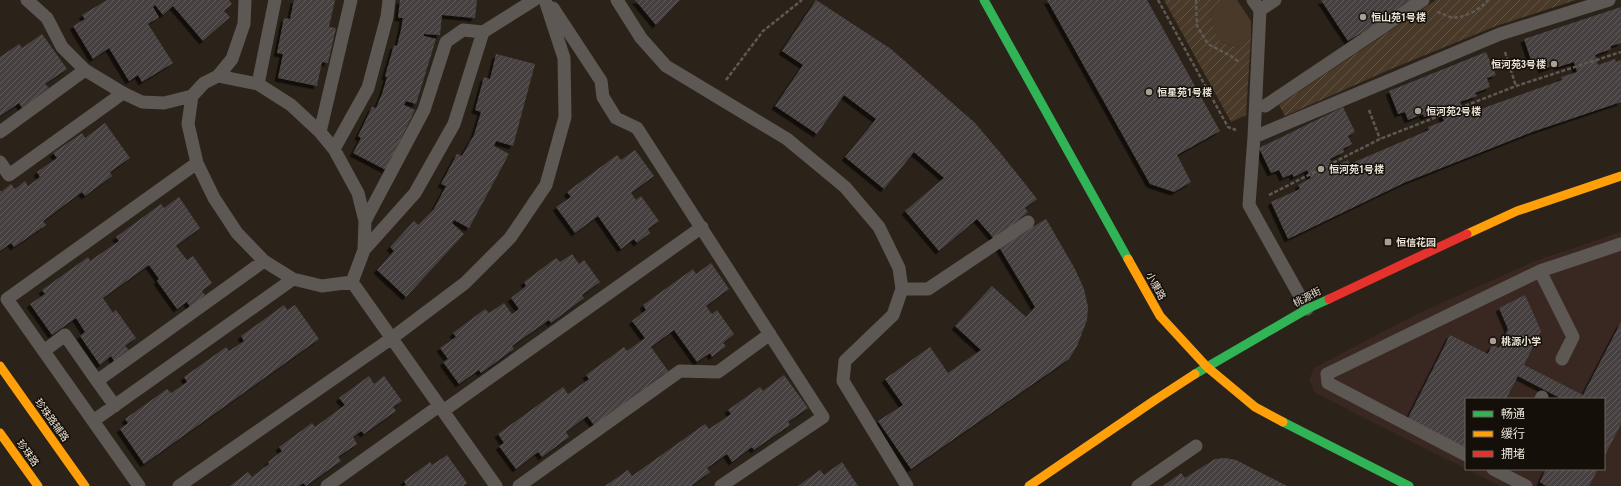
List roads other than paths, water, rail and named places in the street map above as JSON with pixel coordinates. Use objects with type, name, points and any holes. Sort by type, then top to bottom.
[{"type":"street","name":"小康路","points":[[984,0],[1160,316],[1207,367],[1255,407],[1409,486]]},
{"type":"street","name":"桃源街","points":[[1029,486],[1155,400],[1207,367],[1307,308],[1516,211],[1621,176]]},
{"type":"street","name":"珍珠路辅路","points":[[0,366],[86,486]]},
{"type":"street","name":"珍珠路","points":[[0,433],[38,486]]},
{"type":"lane","points":[[27,0],[47,18],[62,46],[85,70],[123,93],[142,102],[164,103],[192,96],[204,83],[218,76],[232,59],[244,24],[245,0]]},
{"type":"lane","points":[[258,84],[275,0]]},
{"type":"lane","points":[[320,132],[351,0]]},
{"type":"lane","points":[[334,149],[368,88],[387,17],[389,0]]},
{"type":"lane","points":[[365,221],[424,110],[446,42],[464,30],[483,32],[534,0]]},
{"type":"lane","points":[[546,0],[601,81],[603,97],[616,118],[637,128],[823,417],[721,486]]},
{"type":"lane","points":[[179,486],[392,338],[465,283],[510,238],[546,185],[565,117],[564,58],[546,0]]},
{"type":"lane","points":[[618,0],[641,38],[666,66],[788,139],[845,186],[879,227],[899,268],[902,289],[894,315],[845,361],[843,381],[907,486]]},
{"type":"lane","points":[[1274,0],[1257,5],[1257,76],[1249,205],[1307,308]]},
{"type":"lane","points":[[1265,106],[1423,0]]},
{"type":"lane","points":[[1254,138],[1500,34],[1609,0]]},
{"type":"lane","points":[[364,250],[415,193],[454,124],[483,32]]},
{"type":"lane","points":[[0,132],[85,70]]},
{"type":"lane","points":[[218,76],[258,84],[291,105],[320,132],[334,149],[358,193],[365,221],[364,250],[352,282]]},
{"type":"lane","points":[[0,162],[9,175],[123,93]]},
{"type":"lane","points":[[192,96],[188,124],[197,163],[214,198],[237,233],[264,261],[292,279],[322,286],[352,282]]},
{"type":"lane","points":[[139,486],[7,298],[197,163]]},
{"type":"lane","points":[[902,289],[928,289],[1028,222]]},
{"type":"lane","points":[[327,486],[702,227]]},
{"type":"lane","points":[[1465,454],[1328,383],[1327,374],[1540,271],[1621,244]]},
{"type":"lane","points":[[97,381],[264,261]]},
{"type":"lane","points":[[1540,271],[1573,337],[1562,359]]},
{"type":"lane","points":[[93,421],[292,279]]},
{"type":"lane","points":[[352,282],[496,486]]},
{"type":"lane","points":[[519,486],[680,371],[718,372],[770,334]]},
{"type":"lane","points":[[44,351],[65,335],[115,406]]},
{"type":"lane","points":[[1138,486],[1196,446]]},
{"type":"lane","points":[[1500,471],[1526,486]]},
{"type":"place","name":"恒山苑1号楼","points":[[1363,17]]},
{"type":"place","name":"恒河苑3号楼","points":[[1554,64]]},
{"type":"place","name":"恒星苑1号楼","points":[[1149,92]]},
{"type":"place","name":"恒河苑2号楼","points":[[1418,111]]},
{"type":"place","name":"恒河苑1号楼","points":[[1321,169]]},
{"type":"place","name":"恒信花园","points":[[1388,242]]},
{"type":"place","name":"桃源小学","points":[[1493,341]]}]
